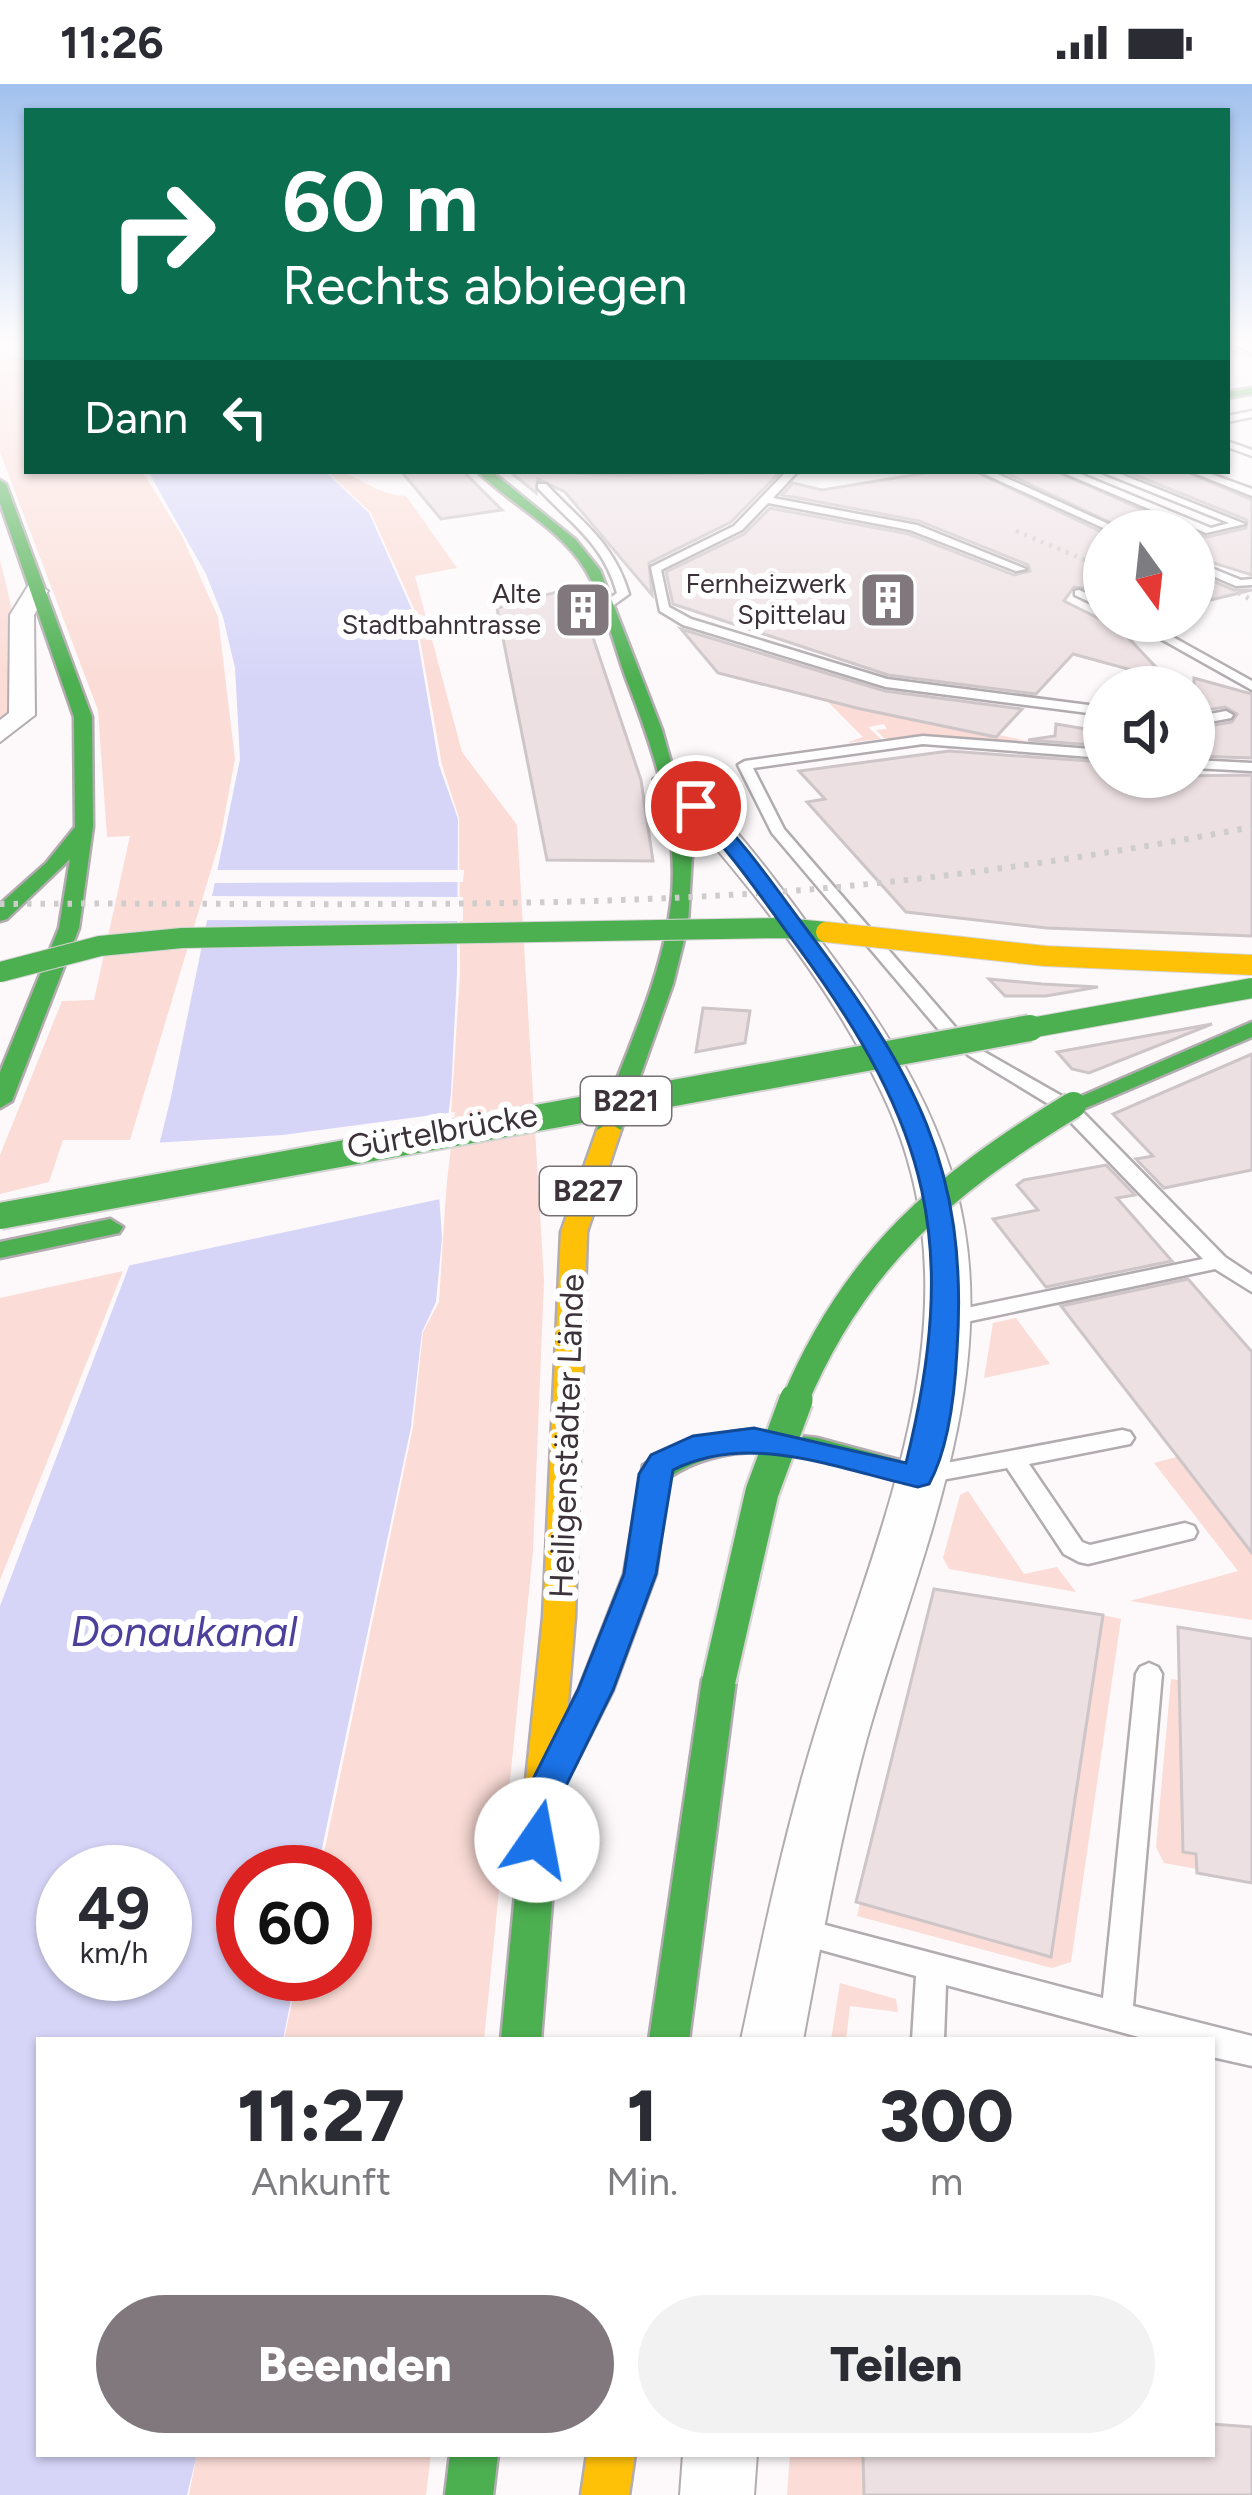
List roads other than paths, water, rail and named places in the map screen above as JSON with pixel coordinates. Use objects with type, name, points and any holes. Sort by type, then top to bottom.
[{"type":"main road","name":"B227","points":[[487,474],[571,543],[593,570],[667,779]]},
{"type":"main road","points":[[0,484],[83,717],[84,826],[69,928],[0,1101]]},
{"type":"main road","name":"Heiligenstädter Lände","points":[[521,2037],[559,1617],[574,1232],[669,956],[682,894],[681,836],[667,779]]},
{"type":"main road","points":[[0,915],[52,867],[84,826]]},
{"type":"main road","points":[[0,972],[100,946],[182,938],[739,928],[836,931],[1104,960],[1252,964]]},
{"type":"main road","name":"Gürtelbrücke","points":[[0,1216],[1252,988]]},
{"type":"main road","points":[[1136,1038],[1252,1017]]},
{"type":"main road","points":[[669,2037],[719,1680],[743,1551],[769,1460],[802,1378],[868,1263],[963,1172],[1017,1135],[1252,1029]]},
{"type":"main road","points":[[856,1090],[1042,1056]]},
{"type":"main road","name":"Gürtelbrücke","points":[[576,1142],[646,1129]]},
{"type":"main road","points":[[0,1250],[134,1223]]},
{"type":"main road","points":[[541,1799],[596,1690],[640,1574],[654,1474],[662,1462],[693,1447],[754,1438],[918,1476]]},
{"type":"main road","points":[[469,2495],[474,2457]]},
{"type":"main road","points":[[605,2495],[610,2457]]},
{"type":"street","points":[[0,734],[22,715],[22,615],[36,591]]},
{"type":"street","points":[[667,779],[724,833],[854,1008],[905,1095],[937,1185],[949,1272],[941,1381],[918,1476],[839,1739],[773,2037]]},
{"type":"street","points":[[717,2495],[720,2457]]},
{"type":"lane","points":[[790,474],[738,528],[655,568],[664,609],[687,622],[886,683],[1083,708]]},
{"type":"lane","points":[[990,474],[1083,515]]},
{"type":"lane","points":[[1071,474],[1210,531],[1240,524],[1112,474]]},
{"type":"lane","points":[[1202,474],[1252,493]]},
{"type":"lane","points":[[542,486],[576,515],[616,562],[622,594],[607,605]]},
{"type":"lane","points":[[763,499],[913,527],[1020,569]]},
{"type":"lane","points":[[1215,573],[1240,584],[1252,582]]},
{"type":"lane","points":[[1078,593],[1083,595]]},
{"type":"lane","points":[[1173,642],[1252,686]]},
{"type":"lane","points":[[1215,717],[1226,715]]},
{"type":"lane","points":[[1083,752],[922,740],[745,765],[777,830],[952,1034],[1067,1107],[1218,1262],[1252,1285]]},
{"type":"lane","points":[[1215,763],[1252,767]]},
{"type":"lane","points":[[947,1319],[1218,1262]]},
{"type":"lane","points":[[918,1476],[1015,1462],[1122,1438]]},
{"type":"lane","points":[[1015,1462],[1073,1548],[1088,1555],[1185,1532]]},
{"type":"lane","points":[[1137,2027],[1149,1674]]},
{"type":"lane","points":[[794,1930],[932,1965],[1137,2027],[1188,2037]]},
{"type":"lane","points":[[928,2037],[932,1965]]},
{"type":"lane","points":[[1215,2042],[1252,2051]]},
{"type":"water","name":"Donaukanal","points":[[150,474],[328,474],[369,513],[413,612],[439,765],[458,819],[457,974],[451,1093],[439,1194],[442,1238],[436,1302],[422,1332],[411,1427],[323,1845],[216,1845],[216,2001],[291,2001],[284,2037],[36,2037],[36,2457],[196,2457],[187,2495],[0,2495],[0,1606],[129,1266],[171,1097],[240,759],[235,668],[206,574]]},
{"type":"railway","points":[[1016,531],[1083,559]]},
{"type":"railway","points":[[1238,593],[1252,600]]},
{"type":"railway","points":[[0,904],[533,902],[778,892],[982,871],[1252,827]]},
{"type":"place","name":"Fernheizwerk Spittelau","points":[[888,600]]},
{"type":"place","name":"Alte Stadtbahntrasse","points":[[583,610]]}]
